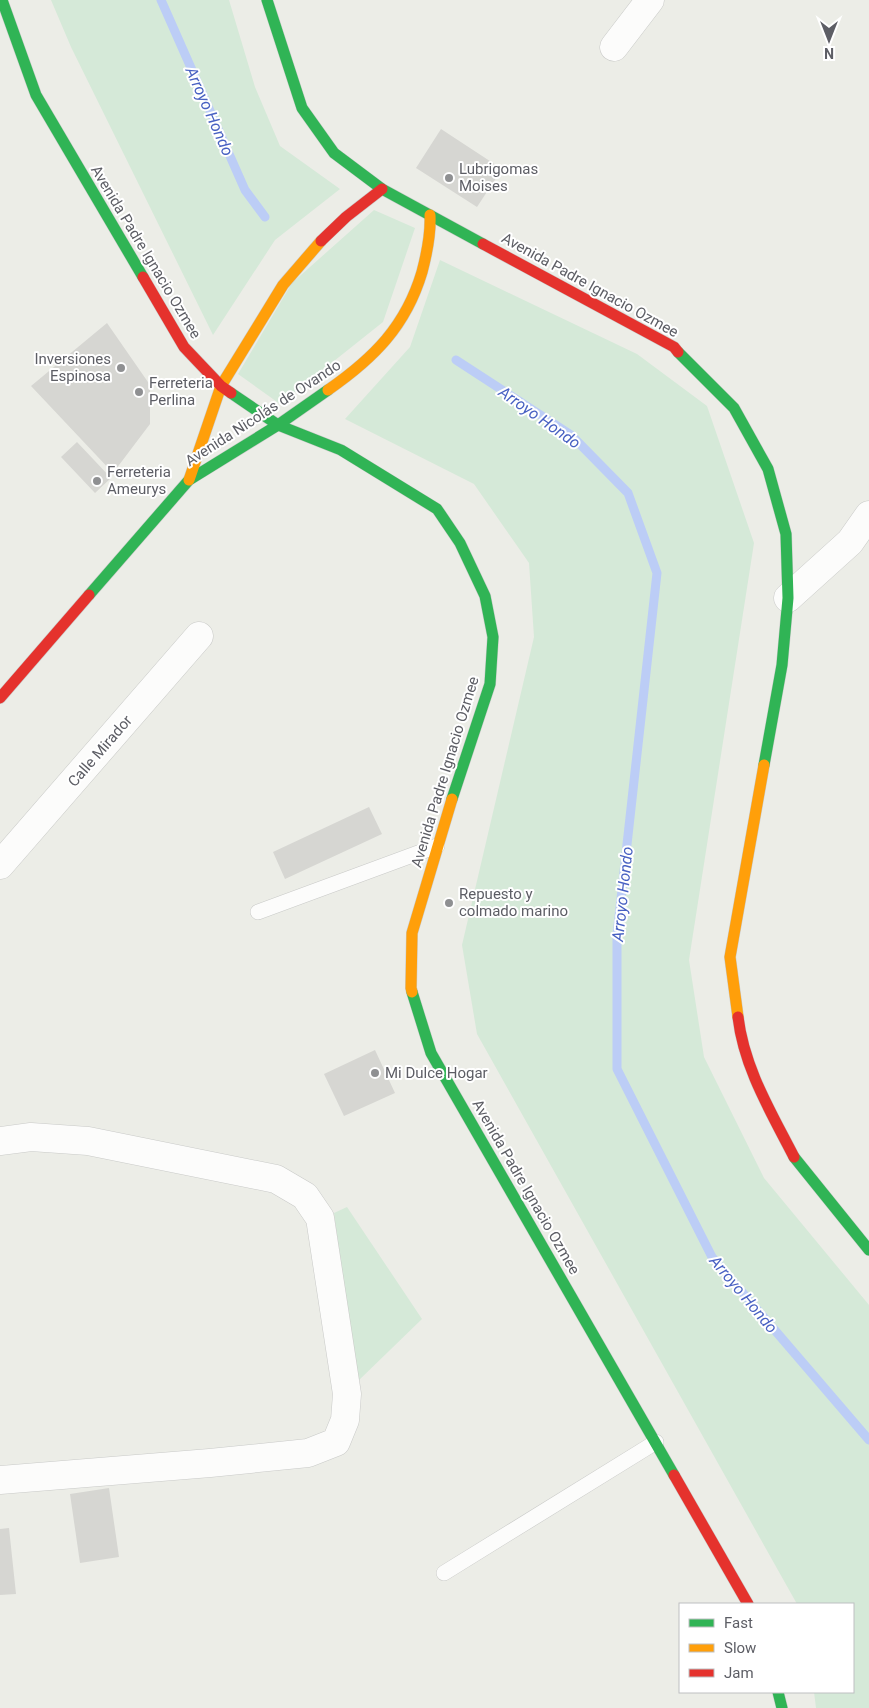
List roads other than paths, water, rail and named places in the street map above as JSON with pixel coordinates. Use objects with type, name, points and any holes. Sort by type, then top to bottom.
[{"type":"street","name":"Avenida Padre Ignacio Ozmee","points":[[2,0],[36,95],[184,347],[221,386],[278,424],[341,450],[437,509],[460,542],[485,596],[493,637],[490,684],[437,846],[412,933],[411,988],[431,1053],[747,1603]]},
{"type":"street","name":"Avenida Padre Ignacio Ozmee","points":[[268,0],[302,108],[334,153],[382,189],[674,347],[734,408],[768,469],[786,534],[788,598],[782,665],[730,956],[740,1035],[756,1084],[795,1160],[869,1250]]},
{"type":"street","points":[[614,47],[650,0]]},
{"type":"street","name":"Avenida Nicolás de Ovando","points":[[189,480],[221,386],[283,285],[315,246],[346,217],[382,189]]},
{"type":"street","name":"Avenida Nicolás de Ovando","points":[[0,698],[189,480],[278,424],[347,377],[378,349],[400,323],[416,292],[426,258],[431,230],[430,215]]},
{"type":"street","points":[[788,598],[860,543],[869,514]]},
{"type":"street","name":"Calle Mirador","points":[[0,865],[199,636]]},
{"type":"street","points":[[0,1141],[31,1138],[88,1141],[276,1179],[305,1196],[320,1218],[347,1394],[346,1420],[336,1442],[308,1453],[0,1480]]},
{"type":"street","points":[[778,1693],[782,1708]]},
{"type":"lane","points":[[258,912],[437,846]]},
{"type":"lane","points":[[444,1573],[656,1442]]},
{"type":"waterway","name":"Arroyo Hondo","points":[[161,0],[245,190],[265,217]]},
{"type":"waterway","name":"Arroyo Hondo","points":[[456,360],[571,435],[628,493],[657,573],[617,935],[617,1069],[712,1257],[869,1440]]},
{"type":"place","name":"Lubrigomas Moises","points":[[449,178]]},
{"type":"place","name":"Inversiones Espinosa","points":[[121,368]]},
{"type":"place","name":"Ferreteria Perlina","points":[[139,392]]},
{"type":"place","name":"Ferreteria Ameurys","points":[[97,481]]},
{"type":"place","name":"Repuesto y colmado marino","points":[[449,903]]},
{"type":"place","name":"Mi Dulce Hogar","points":[[375,1073]]}]
